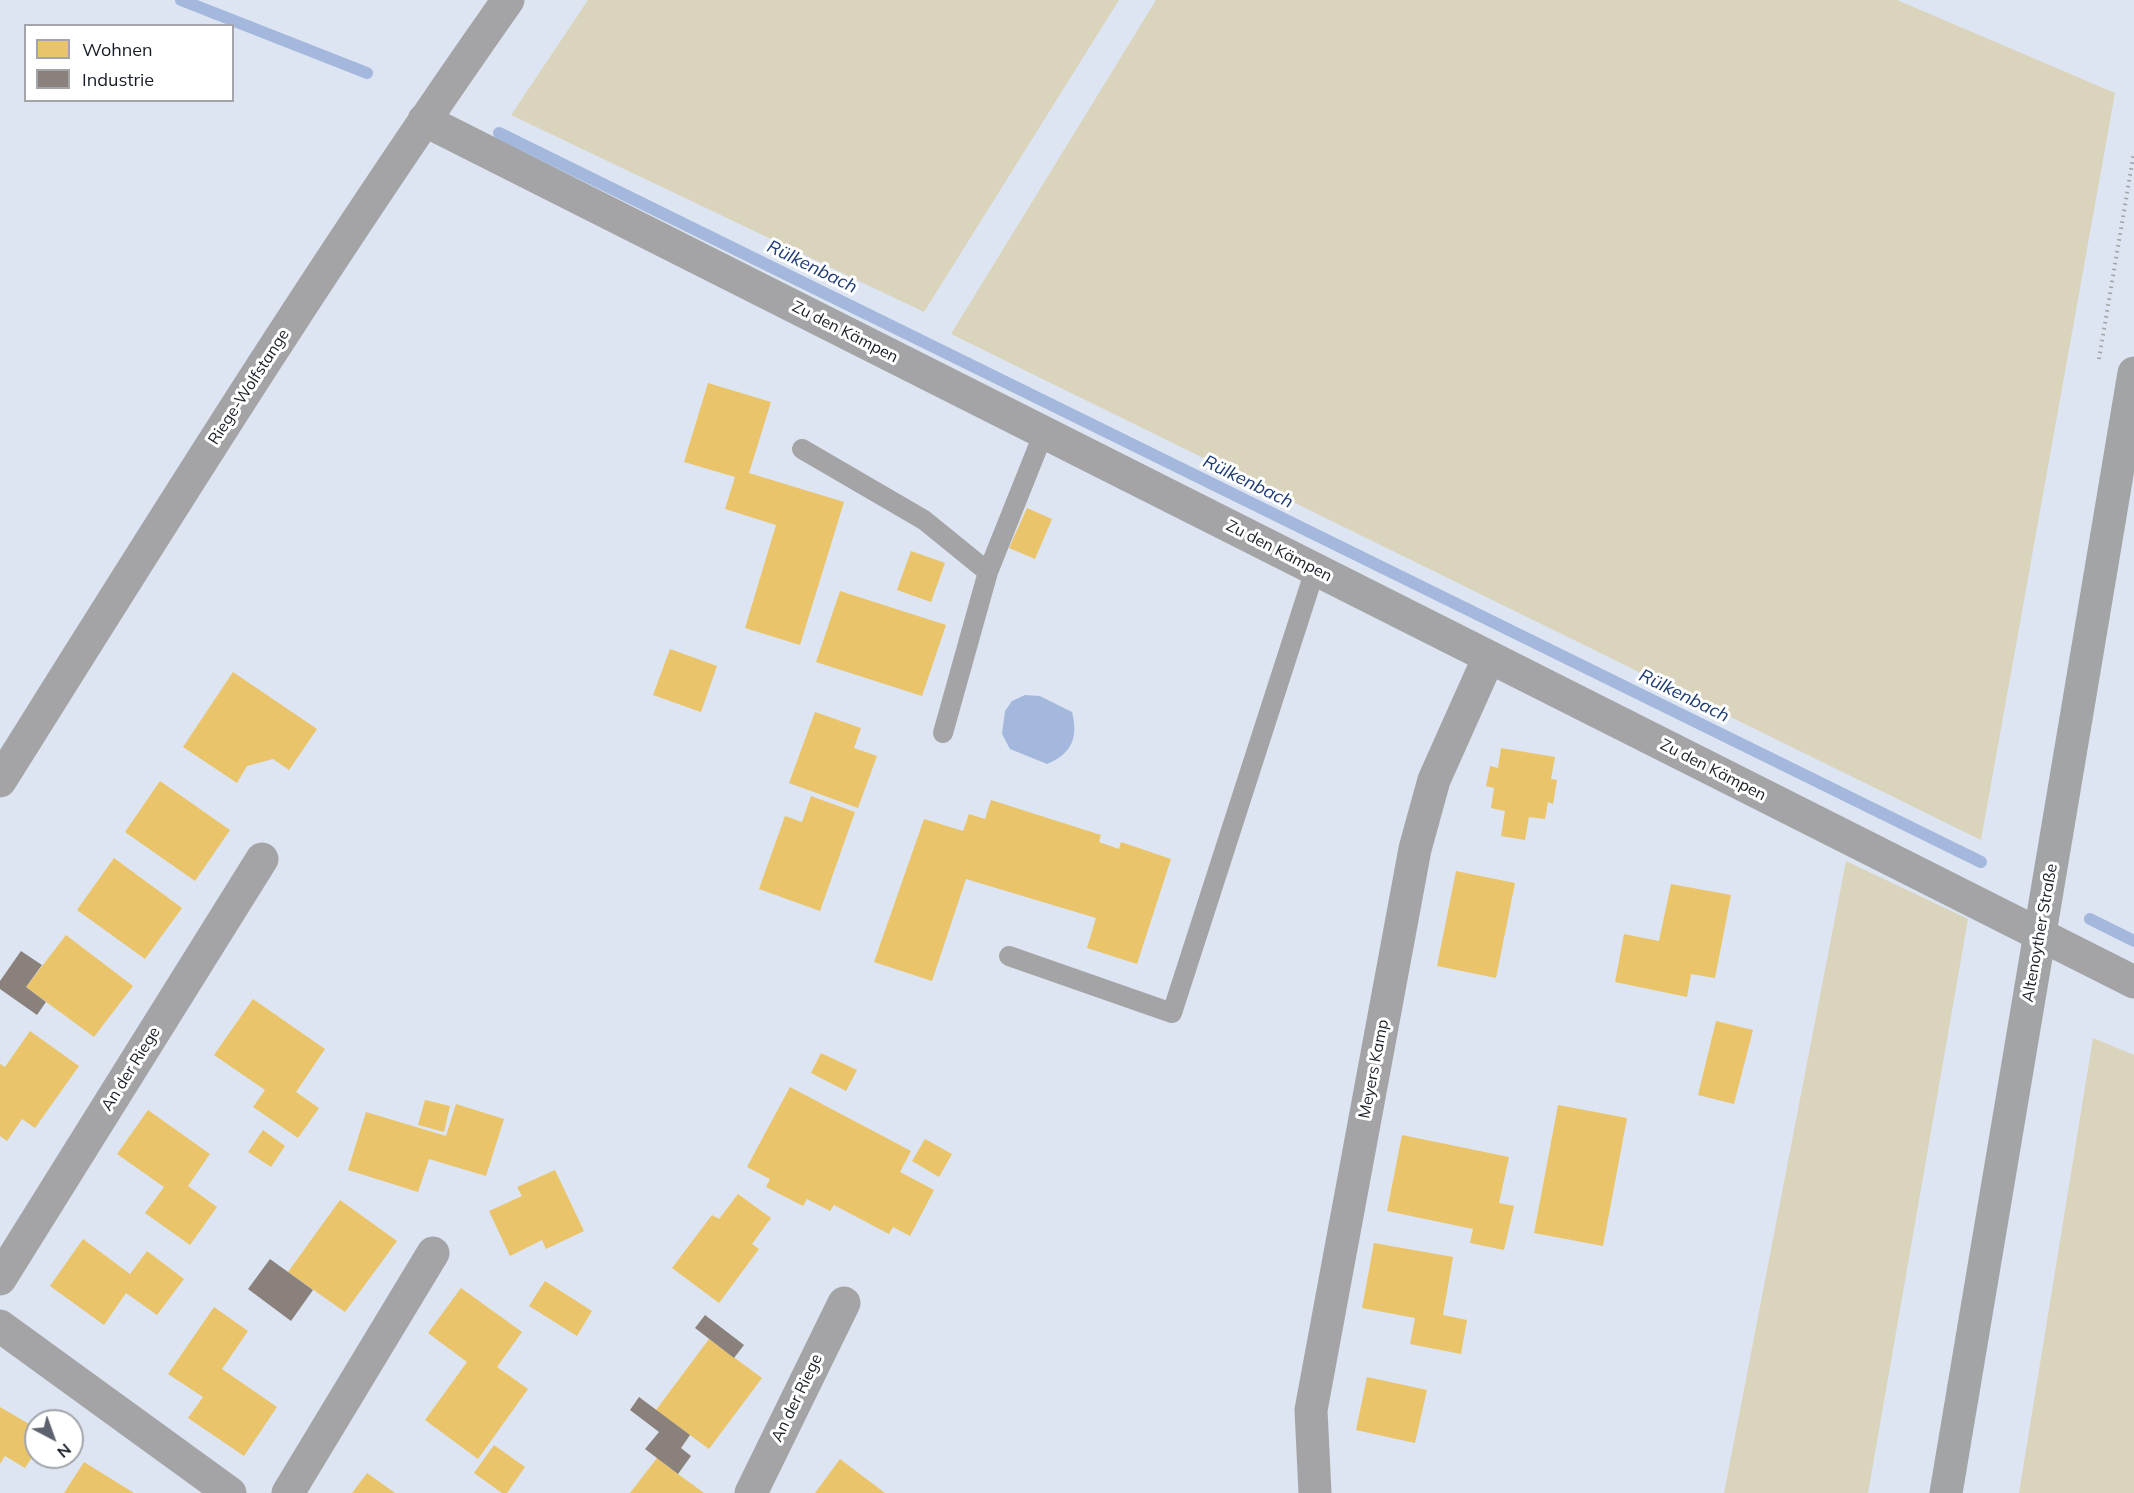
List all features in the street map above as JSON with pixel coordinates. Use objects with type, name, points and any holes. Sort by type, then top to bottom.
[{"type":"main road","name":"Altenoyther Straße","points":[[1946,1493],[2134,374]]},
{"type":"street","name":"Riege-Wolfstange","points":[[0,781],[216,437],[424,120],[508,0]]},
{"type":"street","name":"Zu den Kämpen","points":[[424,120],[2134,982]]},
{"type":"street","name":"Meyers Kamp","points":[[1315,1493],[1311,1410],[1415,849],[1434,780],[1489,657]]},
{"type":"street","name":"An der Riege","points":[[0,1279],[262,859]]},
{"type":"street","points":[[288,1493],[433,1253]]},
{"type":"street","name":"An der Riege","points":[[751,1493],[844,1303]]},
{"type":"street","points":[[0,1326],[230,1493]]},
{"type":"lane","points":[[943,733],[988,572],[1044,432]]},
{"type":"lane","points":[[802,449],[924,519],[988,572]]},
{"type":"lane","points":[[1010,956],[1172,1013],[1315,570]]},
{"type":"shaded area","points":[[588,0],[1119,0],[924,312],[511,115]]},
{"type":"shaded area","points":[[1156,0],[1897,0],[2115,93],[1981,840],[951,334]]},
{"type":"shaded area","points":[[1846,861],[1968,919],[1868,1493],[1724,1493]]},
{"type":"shaded area","points":[[2093,1038],[2134,1055],[2134,1493],[2019,1493]]},
{"type":"water","points":[[1025,695],[1040,696],[1072,712],[1074,737],[1072,743],[1063,755],[1047,764],[1010,749],[1002,734],[1005,711],[1012,701]]},
{"type":"building: Wohnen","points":[[708,383],[771,402],[749,473],[844,502],[800,645],[745,628],[776,525],[725,509],[735,477],[684,462]]},
{"type":"building: Wohnen","points":[[1027,508],[1052,519],[1035,559],[1009,548]]},
{"type":"building: Wohnen","points":[[911,551],[945,563],[931,602],[897,590]]},
{"type":"building: Wohnen","points":[[840,591],[946,625],[922,696],[816,662]]},
{"type":"building: Wohnen","points":[[670,649],[717,666],[701,712],[653,695]]},
{"type":"building: Wohnen","points":[[233,672],[317,729],[289,770],[273,759],[247,766],[237,783],[183,747]]},
{"type":"building: Wohnen","points":[[815,712],[861,728],[854,748],[877,756],[858,808],[789,783]]},
{"type":"building: Wohnen","points":[[1501,748],[1555,757],[1551,779],[1557,780],[1553,804],[1548,802],[1545,819],[1529,817],[1525,840],[1501,836],[1505,811],[1491,808],[1494,788],[1486,786],[1490,766],[1498,768]]},
{"type":"building: Wohnen","points":[[160,781],[230,830],[195,881],[125,832]]},
{"type":"building: Wohnen","points":[[811,796],[855,812],[820,911],[759,889],[785,816],[802,822]]},
{"type":"building: Wohnen","points":[[991,800],[1101,835],[1099,842],[1119,849],[1121,842],[1171,859],[1137,964],[1087,948],[1096,918],[966,879],[932,981],[874,962],[924,819],[963,831],[969,814],[985,819]]},
{"type":"building: Wohnen","points":[[114,858],[182,908],[145,959],[77,910]]},
{"type":"building: Wohnen","points":[[1456,871],[1515,883],[1496,978],[1437,966]]},
{"type":"building: Wohnen","points":[[1671,884],[1731,895],[1715,978],[1691,974],[1687,997],[1615,982],[1624,934],[1659,941]]},
{"type":"building: Wohnen","points":[[66,935],[133,986],[94,1037],[26,987]]},
{"type":"building: Wohnen","points":[[253,999],[325,1049],[296,1092],[319,1108],[298,1138],[253,1107],[265,1090],[214,1055]]},
{"type":"building: Wohnen","points":[[1716,1021],[1753,1030],[1734,1104],[1698,1095]]},
{"type":"building: Wohnen","points":[[30,1031],[79,1066],[35,1128],[22,1119],[7,1141],[0,1136],[0,1064],[5,1067]]},
{"type":"building: Wohnen","points":[[821,1053],[857,1070],[846,1091],[811,1073]]},
{"type":"building: Wohnen","points":[[790,1087],[911,1151],[900,1172],[934,1190],[910,1236],[893,1227],[889,1234],[834,1205],[830,1211],[807,1199],[803,1206],[766,1187],[770,1179],[747,1167]]},
{"type":"building: Wohnen","points":[[425,1100],[450,1106],[444,1132],[418,1125]]},
{"type":"building: Wohnen","points":[[456,1104],[504,1119],[486,1176],[429,1159],[418,1192],[348,1170],[366,1112],[446,1136]]},
{"type":"building: Wohnen","points":[[1558,1105],[1627,1118],[1603,1246],[1534,1233]]},
{"type":"building: Wohnen","points":[[148,1110],[210,1154],[188,1186],[217,1207],[190,1245],[145,1213],[164,1187],[117,1154]]},
{"type":"building: Wohnen","points":[[263,1130],[285,1146],[271,1167],[248,1152]]},
{"type":"building: Wohnen","points":[[1402,1135],[1509,1157],[1499,1203],[1514,1206],[1504,1250],[1470,1243],[1473,1229],[1387,1211]]},
{"type":"building: Wohnen","points":[[925,1139],[952,1154],[939,1177],[912,1161]]},
{"type":"building: Wohnen","points":[[555,1170],[584,1231],[546,1249],[542,1240],[510,1256],[489,1211],[522,1196],[517,1187]]},
{"type":"building: Wohnen","points":[[738,1194],[771,1218],[752,1244],[759,1249],[719,1303],[672,1268],[712,1215],[719,1219]]},
{"type":"building: Wohnen","points":[[340,1200],[397,1241],[345,1312],[288,1272]]},
{"type":"building: Wohnen","points":[[83,1239],[130,1274],[147,1251],[184,1279],[157,1315],[126,1293],[104,1325],[50,1286]]},
{"type":"building: Wohnen","points":[[1374,1243],[1453,1257],[1443,1315],[1467,1320],[1461,1354],[1410,1344],[1415,1318],[1362,1308]]},
{"type":"building: Wohnen","points":[[545,1281],[592,1311],[577,1336],[529,1306]]},
{"type":"building: Wohnen","points":[[461,1288],[522,1332],[497,1367],[528,1389],[478,1459],[425,1420],[467,1362],[428,1333]]},
{"type":"building: Wohnen","points":[[214,1307],[248,1331],[222,1369],[277,1407],[244,1456],[188,1418],[203,1397],[168,1374]]},
{"type":"building: Wohnen","points":[[709,1339],[762,1378],[709,1449],[656,1410]]},
{"type":"building: Wohnen","points":[[1367,1377],[1427,1390],[1415,1443],[1356,1430]]},
{"type":"building: Wohnen","points":[[0,1407],[24,1421],[24,1467],[5,1456],[0,1464]]},
{"type":"building: Wohnen","points":[[494,1445],[525,1467],[507,1493],[502,1493],[474,1473]]},
{"type":"building: Wohnen","points":[[657,1458],[678,1474],[704,1493],[630,1493]]},
{"type":"building: Wohnen","points":[[840,1459],[885,1493],[815,1493]]},
{"type":"building: Wohnen","points":[[84,1462],[134,1493],[64,1493],[79,1469],[84,1469]]},
{"type":"building: Wohnen","points":[[367,1473],[395,1493],[352,1493]]},
{"type":"building: Industrie","points":[[21,951],[42,965],[26,987],[46,1002],[37,1015],[0,989],[0,981]]},
{"type":"building: Industrie","points":[[270,1259],[313,1290],[291,1321],[248,1289]]},
{"type":"building: Industrie","points":[[705,1315],[744,1345],[734,1358],[695,1328]]},
{"type":"building: Industrie","points":[[639,1397],[690,1435],[681,1448],[691,1456],[678,1474],[645,1449],[659,1432],[630,1410]]},
{"type":"waterway","name":"Rülkenbach","points":[[181,0],[367,73]]},
{"type":"waterway","name":"Rülkenbach","points":[[499,133],[1981,862]]},
{"type":"waterway","name":"Rülkenbach","points":[[2090,919],[2134,941]]}]
